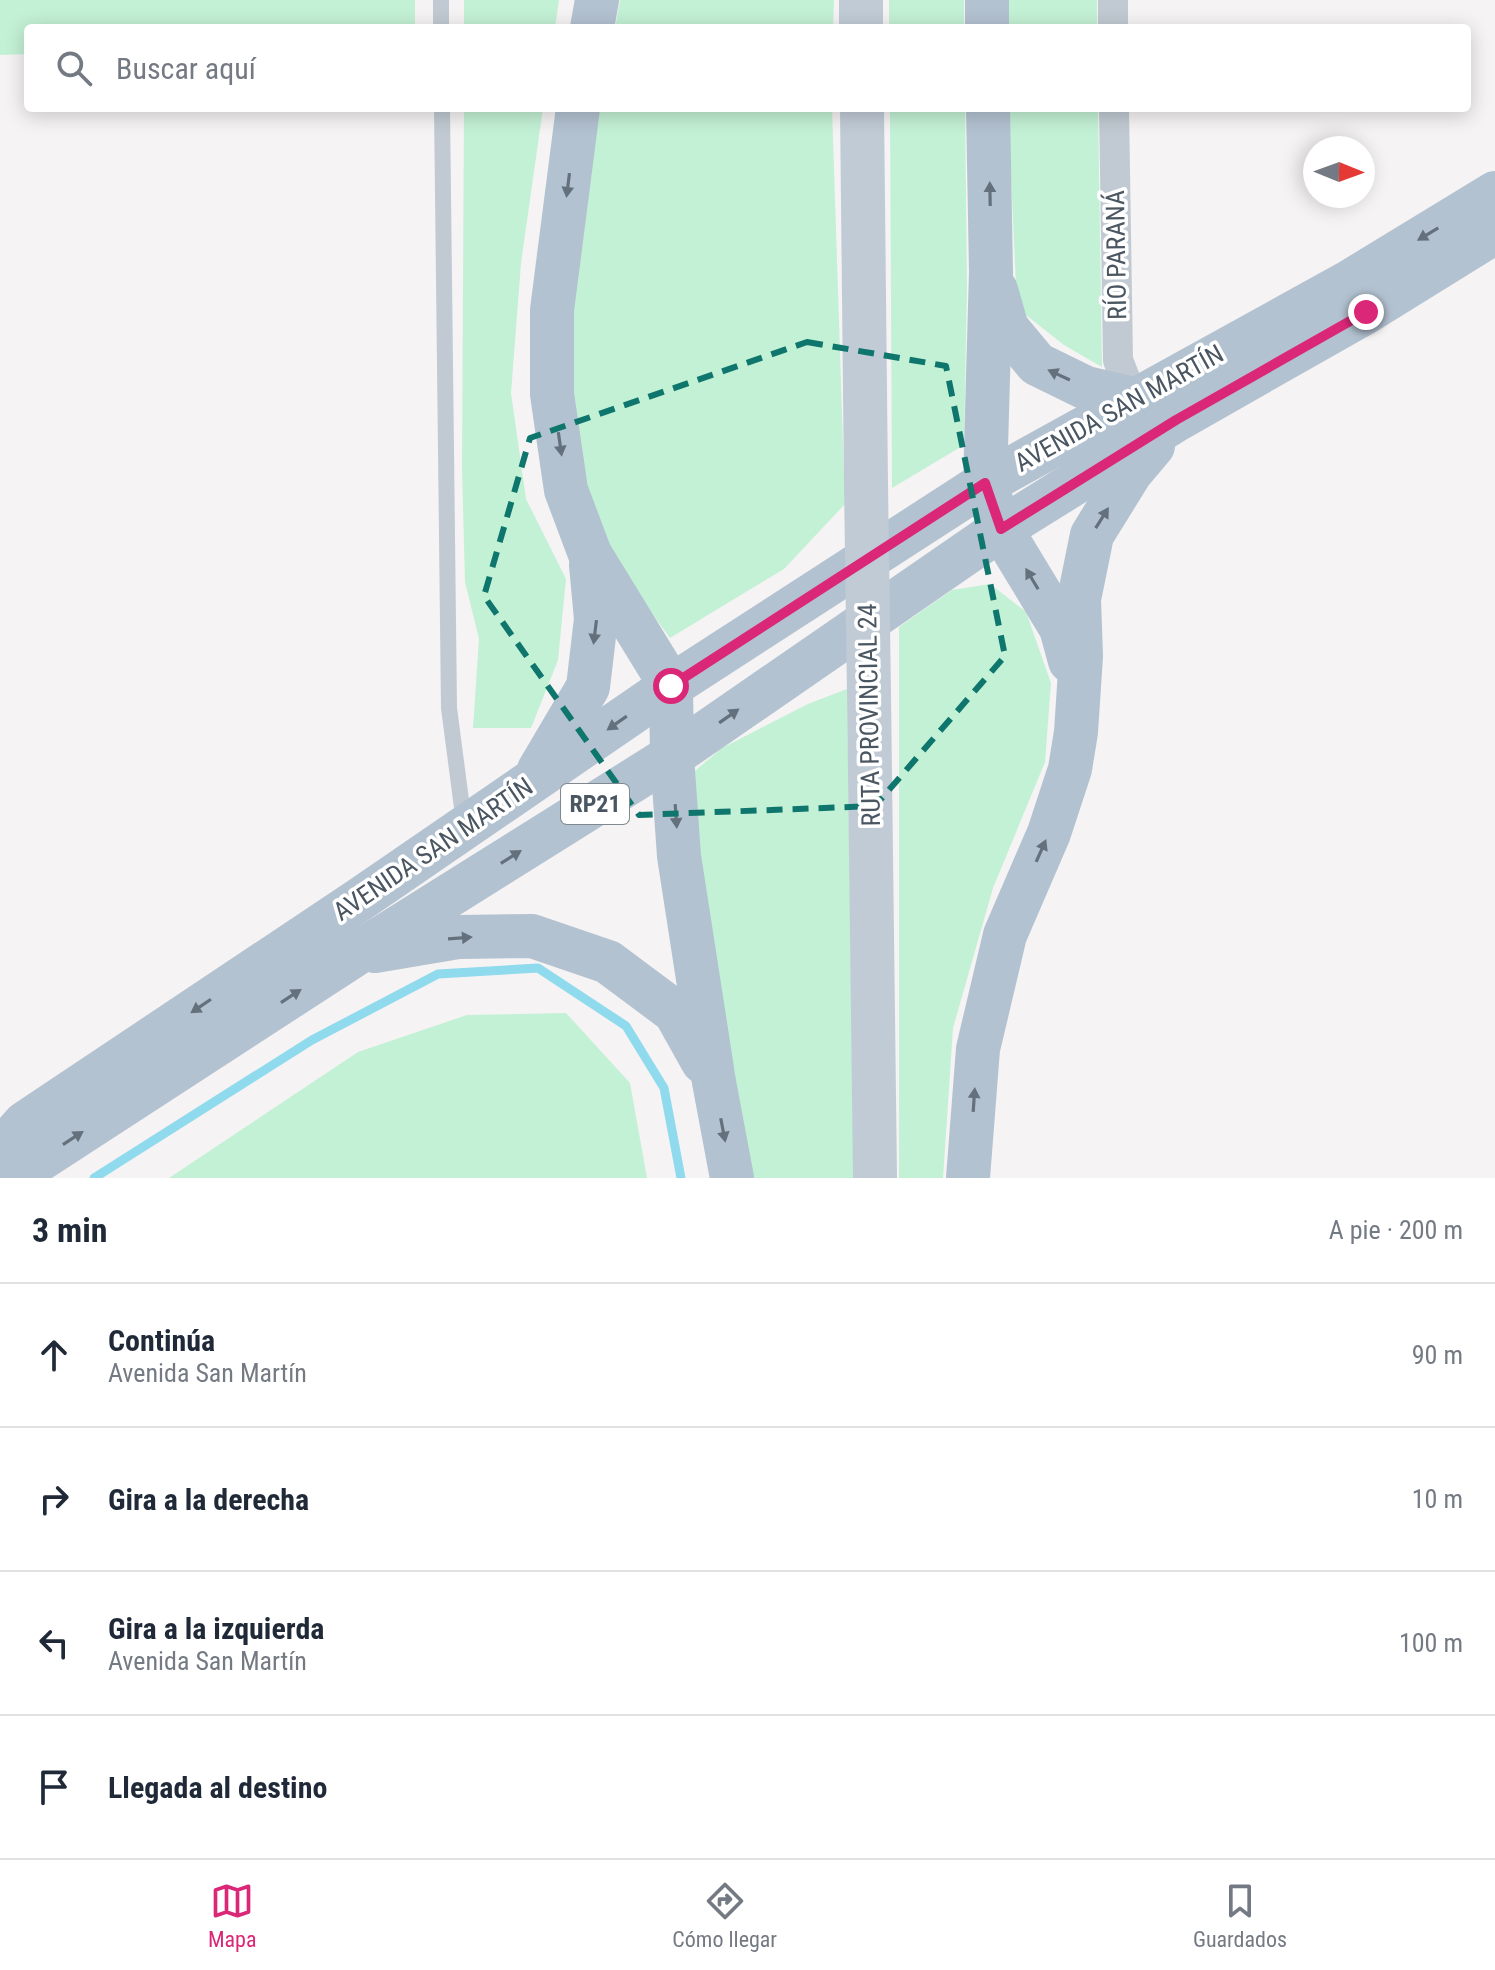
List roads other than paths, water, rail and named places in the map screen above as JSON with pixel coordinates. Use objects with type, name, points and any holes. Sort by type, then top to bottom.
[{"type":"main road","points":[[593,24],[597,0]]},
{"type":"main road","points":[[861,0],[861,24]]},
{"type":"main road","points":[[987,0],[987,24]]},
{"type":"main road","points":[[577,112],[552,310],[552,394],[566,490],[590,554],[671,686],[679,856],[732,1178]]},
{"type":"main road","name":"RUTA PROVINCIAL 24","points":[[862,112],[875,1178]]},
{"type":"main road","points":[[988,112],[991,272],[985,483],[1001,529],[1061,628],[1071,665],[1076,732]]},
{"type":"main road","name":"AVENIDA SAN MARTÍN","points":[[0,1151],[25,1123],[671,686],[985,483],[1349,282],[1495,193]]},
{"type":"main road","name":"AVENIDA SAN MARTÍN","points":[[6,1178],[33,1164],[356,954],[672,756],[1001,529],[1176,420],[1366,312],[1495,232]]},
{"type":"main road","points":[[991,272],[1007,328],[1037,364],[1086,388],[1133,399]]},
{"type":"main road","points":[[968,1178],[978,1049],[1005,935],[1049,833],[1070,769],[1081,656],[1079,599],[1092,535],[1131,472],[1176,420]]},
{"type":"main road","points":[[532,782],[588,687],[596,619],[590,554]]},
{"type":"main road","points":[[356,954],[458,937],[532,936],[608,962],[675,1012],[714,1082]]},
{"type":"street","points":[[1113,0],[1113,24]]},
{"type":"street","name":"RÍO PARANÁ","points":[[1114,112],[1118,360],[1133,399]]},
{"type":"lane","points":[[441,0],[441,24]]},
{"type":"lane","points":[[442,112],[449,708],[464,828]]},
{"type":"waterway","points":[[94,1178],[312,1040],[438,974],[538,968],[626,1026],[664,1088],[681,1178]]}]
